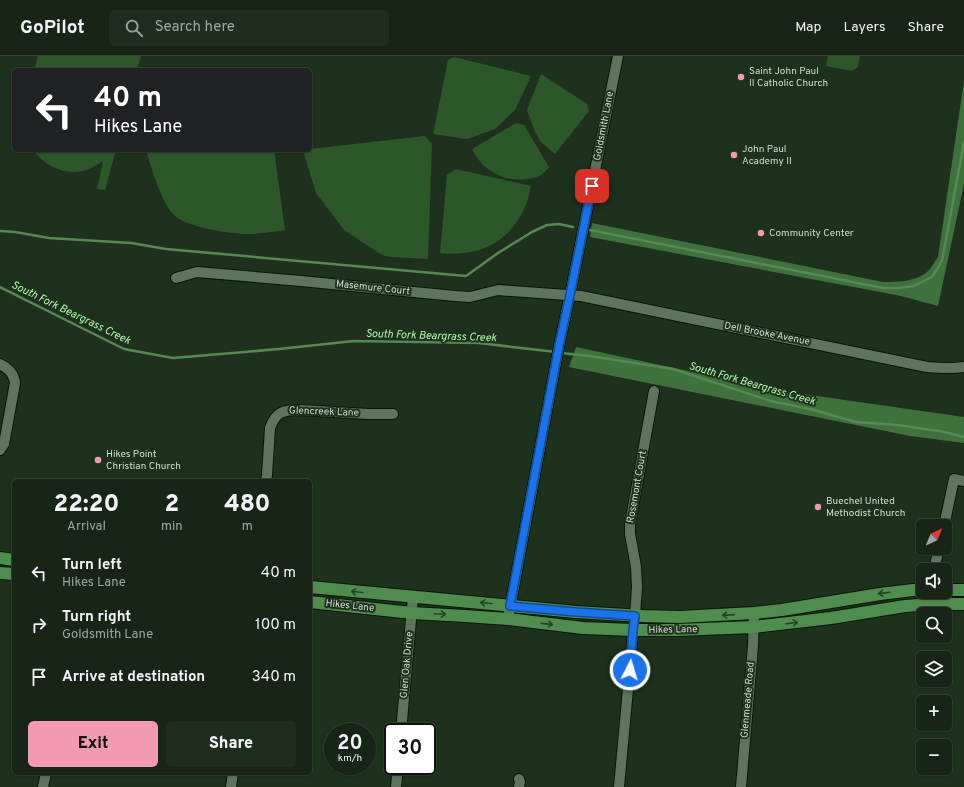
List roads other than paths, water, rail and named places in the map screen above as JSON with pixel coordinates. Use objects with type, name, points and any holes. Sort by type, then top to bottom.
[{"type":"main road","points":[[0,558],[12,560]]},
{"type":"main road","points":[[0,573],[12,574]]},
{"type":"main road","name":"Hikes Lane","points":[[312,587],[576,612],[679,617],[782,610],[880,594],[916,590]]},
{"type":"main road","points":[[952,590],[964,590]]},
{"type":"main road","name":"Hikes Lane","points":[[312,602],[412,613],[508,619],[583,628],[633,630],[754,627],[831,618],[905,606],[964,604]]},
{"type":"street","name":"Goldsmith Lane","points":[[508,619],[557,356],[618,56]]},
{"type":"street","name":"Masemure Court","points":[[176,278],[197,272],[470,297],[498,290],[570,295]]},
{"type":"street","name":"Dell Brooke Avenue","points":[[570,295],[927,367],[943,369],[964,367]]},
{"type":"street","points":[[0,364],[10,370],[15,383],[4,444],[0,450]]},
{"type":"street","name":"Rosemont Court","points":[[619,787],[637,587],[636,567],[630,534],[630,524],[654,391]]},
{"type":"street","name":"Glencreek Lane","points":[[266,479],[270,428],[272,421],[281,413],[290,410],[300,410],[393,414]]},
{"type":"street","points":[[946,519],[959,480]]},
{"type":"street","name":"Glen Oak Drive","points":[[402,723],[413,597]]},
{"type":"street","name":"Glenmeade Road","points":[[741,787],[753,646],[754,613]]},
{"type":"street","points":[[43,787],[46,775]]},
{"type":"street","points":[[230,787],[233,775]]},
{"type":"street","points":[[396,787],[397,775]]},
{"type":"waterway","points":[[590,230],[883,288],[914,286],[932,277],[942,261],[964,142]]},
{"type":"waterway","points":[[0,231],[49,238],[131,243],[166,249],[466,276],[498,253],[532,232],[547,225],[559,224],[573,227]]},
{"type":"waterway","name":"South Fork Beargrass Creek","points":[[0,287],[124,349],[173,358],[354,341],[479,343],[556,352]]},
{"type":"waterway","name":"South Fork Beargrass Creek","points":[[561,353],[673,369],[771,401],[814,410],[856,422],[898,425],[945,432],[964,437]]},
{"type":"place","name":"Saint John Paul II Catholic Church","points":[[741,77]]},
{"type":"place","name":"John Paul Academy II","points":[[734,155]]},
{"type":"place","name":"Community Center","points":[[761,233]]},
{"type":"place","name":"Hikes Point Christian Church","points":[[98,460]]},
{"type":"place","name":"Buechel United Methodist Church","points":[[818,507]]}]
